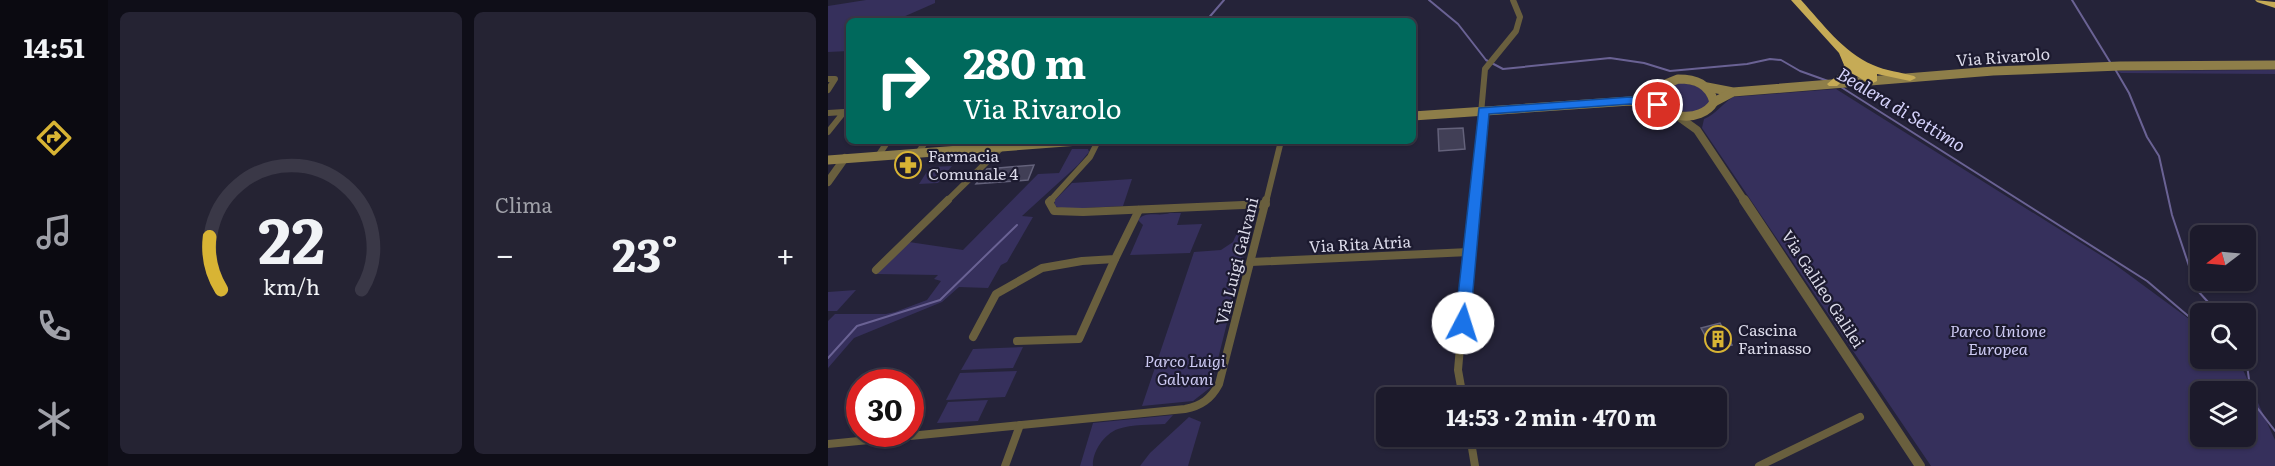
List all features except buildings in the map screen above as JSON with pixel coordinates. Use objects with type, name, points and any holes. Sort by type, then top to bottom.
[{"type":"highway","points":[[1796,0],[1844,52],[1872,73],[1871,81],[1854,71],[1844,52]]},
{"type":"highway","points":[[2260,0],[2274,2]]},
{"type":"highway","points":[[1834,84],[1844,76],[1849,65]]},
{"type":"highway","points":[[1865,66],[1910,78]]},
{"type":"main road","name":"Via Rivarolo","points":[[1707,87],[1733,92],[1993,71],[2120,66],[2275,64]]},
{"type":"main road","points":[[1416,116],[1630,101],[1658,105],[1672,114],[1690,116],[1706,112],[1714,102],[1714,95],[1707,87],[1693,80],[1676,79],[1661,84],[1654,93],[1630,101]]},
{"type":"main road","name":"Via Rivarolo","points":[[1714,102],[1733,92]]},
{"type":"main road","points":[[1654,93],[1658,105]]},
{"type":"main road","points":[[828,160],[1003,144]]},
{"type":"street","points":[[1461,387],[1458,370],[1485,69],[1516,31],[1520,17],[1513,0]]},
{"type":"street","points":[[828,79],[835,79],[828,90]]},
{"type":"street","points":[[828,113],[844,112],[828,132]]},
{"type":"street","points":[[1697,130],[1698,117],[1706,112]]},
{"type":"street","name":"Via Galileo Galilei","points":[[1672,114],[1683,118],[1697,130],[1920,466]]},
{"type":"street","points":[[878,156],[886,144]]},
{"type":"street","points":[[918,153],[924,144]]},
{"type":"street","points":[[876,270],[1003,144]]},
{"type":"street","points":[[1096,144],[1090,157],[1048,202],[1050,208],[1060,212],[1266,204]]},
{"type":"street","name":"Via Luigi Galvani","points":[[1020,425],[1192,408],[1205,403],[1214,396],[1280,144]]},
{"type":"street","points":[[828,182],[845,159]]},
{"type":"street","points":[[1017,341],[1079,339],[1139,210]]},
{"type":"street","name":"Via Rita Atria","points":[[1251,262],[1469,252]]},
{"type":"street","points":[[973,337],[996,294],[1042,268],[1083,261],[1115,259]]},
{"type":"street","points":[[1759,466],[1860,417]]},
{"type":"street","points":[[828,444],[1020,425],[1005,466]]},
{"type":"street","points":[[1471,447],[1474,466]]},
{"type":"green space","points":[[866,0],[935,0],[935,3],[901,18],[846,18],[846,51],[828,52],[828,6]]},
{"type":"green space","points":[[2275,70],[2275,74],[2121,73],[2117,71]]},
{"type":"green space","points":[[1679,82],[1702,87],[1710,101],[1706,107],[1688,112],[1663,104],[1659,94],[1661,89]]},
{"type":"green space","name":"Parco Unione Europea","points":[[1836,89],[2113,263],[2190,320],[2190,369],[2243,369],[2248,381],[2190,381],[2190,447],[2256,447],[2256,398],[2275,440],[2275,466],[1931,466],[1702,128],[1704,119],[1733,97]]},
{"type":"green space","points":[[1072,149],[1088,149],[1089,152],[1078,165],[1022,216],[1033,217],[1007,262],[1001,265],[988,288],[959,287],[942,302],[854,338],[828,368],[828,321],[835,314],[895,312],[927,300],[941,281],[934,279],[938,275],[877,274],[909,242],[963,250],[1038,174],[1059,173]]},
{"type":"green space","points":[[952,166],[938,183],[919,184],[930,167]]},
{"type":"green space","points":[[1132,179],[1123,206],[1065,209],[1054,206],[1055,200],[1072,183]]},
{"type":"green space","points":[[1181,213],[1177,225],[1202,224],[1190,253],[1130,255],[1143,225],[1138,220],[1148,214]]},
{"type":"green space","name":"Parco Luigi Galvani","points":[[1252,223],[1211,387],[1193,401],[1142,406],[1194,252],[1221,250],[1233,242],[1242,228]]},
{"type":"green space","points":[[856,290],[837,311],[828,311],[828,292]]},
{"type":"green space","points":[[1023,347],[1013,368],[961,370],[973,349]]},
{"type":"green space","points":[[1017,371],[1005,397],[946,400],[960,373]]},
{"type":"green space","points":[[988,400],[978,421],[937,423],[948,402]]},
{"type":"green space","points":[[1173,415],[1165,424],[1129,426],[1113,431],[1097,449],[1093,466],[1080,466],[1093,423]]},
{"type":"green space","points":[[1189,417],[1201,422],[1188,466],[1140,466],[1150,453]]},
{"type":"waterway","points":[[1209,18],[1224,0]]},
{"type":"waterway","name":"Bealera di Settimo","points":[[1429,0],[1458,24],[1486,60],[1503,69],[1610,58],[1644,63],[1670,71],[1747,64],[1770,59],[1781,60],[1800,71],[1828,81]]},
{"type":"waterway","points":[[2072,0],[2110,62]]},
{"type":"waterway","points":[[2115,69],[2129,93],[2147,137],[2159,156],[2172,215],[2197,290],[2209,303]]},
{"type":"waterway","name":"Bealera di Settimo","points":[[1841,87],[2147,281],[2190,318]]},
{"type":"waterway","points":[[828,358],[857,326],[940,300],[1017,225]]},
{"type":"waterway","points":[[2248,369],[2252,401],[2275,431]]},
{"type":"place","name":"Farmacia Comunale 4","points":[[908,165]]},
{"type":"place","name":"Cascina Farinasso","points":[[1718,339]]},
{"type":"route","points":[[1463,323],[1483,111],[1630,101],[1658,105]]}]
